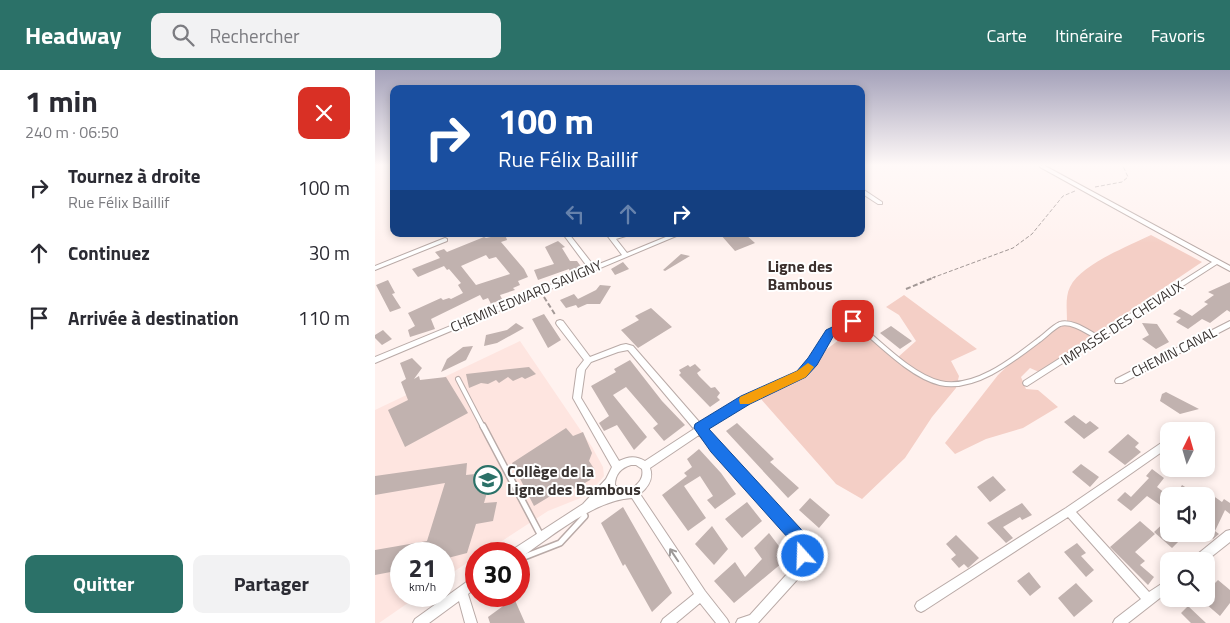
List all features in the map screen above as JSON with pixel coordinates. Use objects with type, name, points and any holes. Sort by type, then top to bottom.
[{"type":"street","points":[[1090,192],[1230,269]]},
{"type":"street","points":[[865,193],[880,203]]},
{"type":"street","points":[[568,237],[592,268]]},
{"type":"street","points":[[612,237],[625,254]]},
{"type":"street","name":"CHEMIN EDWARD SAVIGNY","points":[[375,360],[625,254],[670,237]]},
{"type":"street","points":[[375,268],[445,240]]},
{"type":"street","name":"IMPASSE DES CHEVAUX","points":[[1027,383],[1216,262]]},
{"type":"street","points":[[560,323],[588,360]]},
{"type":"street","name":"CHEMIN CANAL","points":[[1119,381],[1230,324]]},
{"type":"street","points":[[617,467],[577,398],[581,369],[588,360],[599,358],[627,347],[805,545],[801,567],[753,620],[742,623]]},
{"type":"street","points":[[645,466],[745,400]]},
{"type":"street","points":[[921,606],[1069,511],[1160,448]]},
{"type":"street","points":[[530,544],[583,508],[609,481],[617,467],[631,461],[637,461],[645,466],[648,475],[647,480],[634,493],[620,494],[583,508]]},
{"type":"street","points":[[609,481],[613,491],[620,494]]},
{"type":"street","points":[[634,493],[701,595],[723,623]]},
{"type":"street","points":[[1069,511],[1149,600]]},
{"type":"street","points":[[1209,552],[1230,535]]},
{"type":"street","points":[[419,623],[465,590]]},
{"type":"street","points":[[1119,623],[1160,591]]},
{"type":"street","points":[[462,592],[471,623]]},
{"type":"street","points":[[667,623],[701,595]]},
{"type":"lane","points":[[745,400],[801,374],[813,362],[830,332],[853,321],[922,374],[939,383],[951,385],[966,382],[988,373],[1061,324],[1074,325],[1099,338]]},
{"type":"lane","points":[[458,379],[541,536]]},
{"type":"lane","points":[[530,554],[560,542],[585,516],[583,508]]},
{"type":"path","points":[[907,289],[971,262],[1013,248],[1032,234],[1053,211],[1063,196],[1073,192]]},
{"type":"path","points":[[539,290],[560,323]]},
{"type":"shaded area","points":[[1151,235],[1202,262],[1039,372],[1030,368],[1021,377],[1026,389],[1038,390],[1058,407],[1023,428],[986,439],[955,454],[945,443],[998,375],[1016,358],[1067,321],[1067,295],[1076,279],[1106,256]]},
{"type":"shaded area","points":[[904,295],[977,349],[951,361],[959,376],[956,388],[932,417],[905,458],[862,499],[836,484],[761,399],[856,327],[897,358],[916,341],[899,315],[886,307]]},
{"type":"shaded area","name":"Collège de la Ligne des Bambous","points":[[520,341],[592,447],[603,467],[604,476],[588,495],[548,511],[500,542],[465,542],[465,564],[455,571],[455,542],[390,542],[390,607],[402,607],[379,623],[375,623],[375,410]]},
{"type":"building","points":[[484,237],[506,237],[507,240],[501,242],[524,269],[528,277],[518,281],[520,285],[513,288],[515,290],[500,295],[502,299],[491,304],[488,298],[483,300],[480,295],[431,319],[435,329],[410,337],[408,330],[415,326],[408,313],[441,298],[443,300],[451,299],[463,293],[458,285],[461,283],[444,266],[418,277],[412,269],[440,258],[435,252],[444,249],[447,252]],"holes":[[[486,255],[489,259],[496,257],[510,274],[476,285],[461,266]]]},
{"type":"building","points":[[723,237],[748,237],[755,243],[735,251]]},
{"type":"building","points":[[558,241],[565,247],[562,248],[570,261],[577,261],[582,268],[570,272],[569,269],[538,280],[534,270],[554,264],[545,247]]},
{"type":"building","points":[[681,254],[690,256],[665,271],[663,270]]},
{"type":"building","points":[[623,262],[629,269],[615,275],[611,269]]},
{"type":"building","points":[[388,280],[395,293],[392,294],[401,308],[390,312],[376,285]]},
{"type":"building","points":[[1230,282],[1230,312],[1227,310],[1210,323],[1202,319],[1188,329],[1176,322],[1181,318],[1173,314],[1180,309],[1192,316],[1208,304],[1204,302],[1214,295],[1208,292]]},
{"type":"building","points":[[600,285],[611,286],[600,304],[587,304],[578,308],[576,305],[566,308],[560,300],[574,294],[578,299],[596,290]]},
{"type":"building","points":[[651,308],[672,327],[638,348],[621,330],[639,320],[635,316]]},
{"type":"building","points":[[544,314],[561,340],[548,348],[532,319]]},
{"type":"building","points":[[516,323],[524,328],[497,343],[484,346],[486,335],[507,330]]},
{"type":"building","points":[[1142,323],[1157,324],[1169,342],[1156,349],[1142,339],[1149,335]]},
{"type":"building","points":[[891,326],[912,341],[900,349],[880,333]]},
{"type":"building","points":[[383,330],[392,339],[382,345],[375,338],[375,335]]},
{"type":"building","points":[[473,346],[466,360],[441,372],[447,359],[463,347]]},
{"type":"building","points":[[412,358],[422,368],[414,379],[419,376],[420,380],[446,377],[468,413],[405,447],[388,410],[408,400],[401,382],[406,379],[400,363]]},
{"type":"building","points":[[630,360],[662,401],[685,425],[664,441],[653,428],[658,424],[626,387],[613,395],[647,437],[634,450],[617,425],[604,431],[599,423],[609,416],[591,386],[616,372],[614,369]]},
{"type":"building","points":[[695,364],[701,370],[697,373],[699,376],[711,388],[715,387],[720,393],[717,397],[720,400],[710,407],[679,375],[681,373],[679,370],[688,365],[690,367]]},
{"type":"building","points":[[529,367],[536,374],[525,379],[522,377],[513,381],[508,377],[499,383],[496,380],[488,384],[481,383],[469,388],[466,374]]},
{"type":"building","points":[[1166,392],[1199,409],[1180,414],[1160,401],[1162,394]]},
{"type":"building","points":[[1074,415],[1086,424],[1090,421],[1099,428],[1084,439],[1064,422]]},
{"type":"building","points":[[737,423],[774,459],[770,462],[799,488],[788,498],[726,431]]},
{"type":"building","points":[[566,428],[573,436],[583,432],[592,453],[589,461],[595,470],[590,480],[576,488],[565,491],[562,489],[534,506],[512,463]]},
{"type":"building","points":[[1128,434],[1139,443],[1135,447],[1141,452],[1125,465],[1108,452]]},
{"type":"building","points":[[699,449],[721,473],[736,494],[715,509],[707,500],[713,496],[700,476],[684,486],[706,518],[688,531],[662,495],[687,476],[684,473],[692,467],[687,459]]},
{"type":"building","points":[[467,463],[466,475],[485,473],[484,487],[488,489],[484,503],[497,502],[493,521],[476,524],[470,542],[465,542],[465,554],[455,556],[455,542],[421,542],[427,541],[445,483],[375,495],[375,476]]},
{"type":"building","points":[[1081,464],[1099,477],[1090,487],[1072,472]]},
{"type":"building","points":[[1152,469],[1160,475],[1160,478],[1164,478],[1157,487],[1160,489],[1160,505],[1147,496],[1131,511],[1117,500],[1125,492],[1131,497],[1149,478],[1146,476]]},
{"type":"building","points":[[993,476],[1006,490],[990,502],[977,487]]},
{"type":"building","points":[[1215,497],[1222,502],[1224,499],[1230,503],[1230,514],[1225,510],[1215,531]]},
{"type":"building","points":[[810,498],[830,515],[819,528],[799,510]]},
{"type":"building","points":[[747,502],[762,521],[742,538],[725,519]]},
{"type":"building","points":[[1022,503],[1032,515],[1022,520],[1020,517],[1003,527],[1013,538],[1006,543],[987,523]]},
{"type":"building","points":[[623,507],[672,593],[652,612],[625,564],[623,566],[601,523]]},
{"type":"building","points":[[1140,521],[1155,534],[1135,552],[1145,561],[1140,565],[1154,577],[1148,585],[1110,547]]},
{"type":"building","points":[[712,526],[728,549],[714,565],[695,544]]},
{"type":"building","points":[[1160,526],[1160,537],[1154,532]]},
{"type":"building","points":[[769,533],[788,558],[734,603],[714,581],[735,562],[745,577],[762,559],[754,548]]},
{"type":"building","points":[[956,535],[979,558],[968,568],[964,564],[959,568],[951,559],[956,555],[946,544]]},
{"type":"building","points":[[1165,542],[1178,542],[1172,548]]},
{"type":"building","points":[[1077,543],[1086,553],[1081,556],[1094,570],[1086,577],[1064,552]]},
{"type":"building","points":[[390,547],[390,572],[375,575],[375,550]]},
{"type":"building","points":[[1029,572],[1041,587],[1030,596],[1017,581]]},
{"type":"building","points":[[1218,580],[1230,590],[1230,603],[1220,616],[1210,607],[1215,607],[1215,583]]},
{"type":"building","points":[[1076,583],[1093,601],[1074,617],[1058,598]]},
{"type":"building","points":[[502,607],[518,607],[525,623],[490,623],[488,617]]},
{"type":"building","points":[[1189,607],[1206,623],[1191,623],[1181,613]]},
{"type":"slow traffic","points":[[745,400],[801,374],[808,367]]},
{"type":"place","name":"Collège de la Ligne des Bambous","points":[[488,480]]},
{"type":"district","name":"Ligne des Bambous","points":[[800,275]]},
{"type":"route","points":[[803,556],[805,545],[700,428],[745,400],[801,374],[813,362],[830,332],[853,321]]}]
